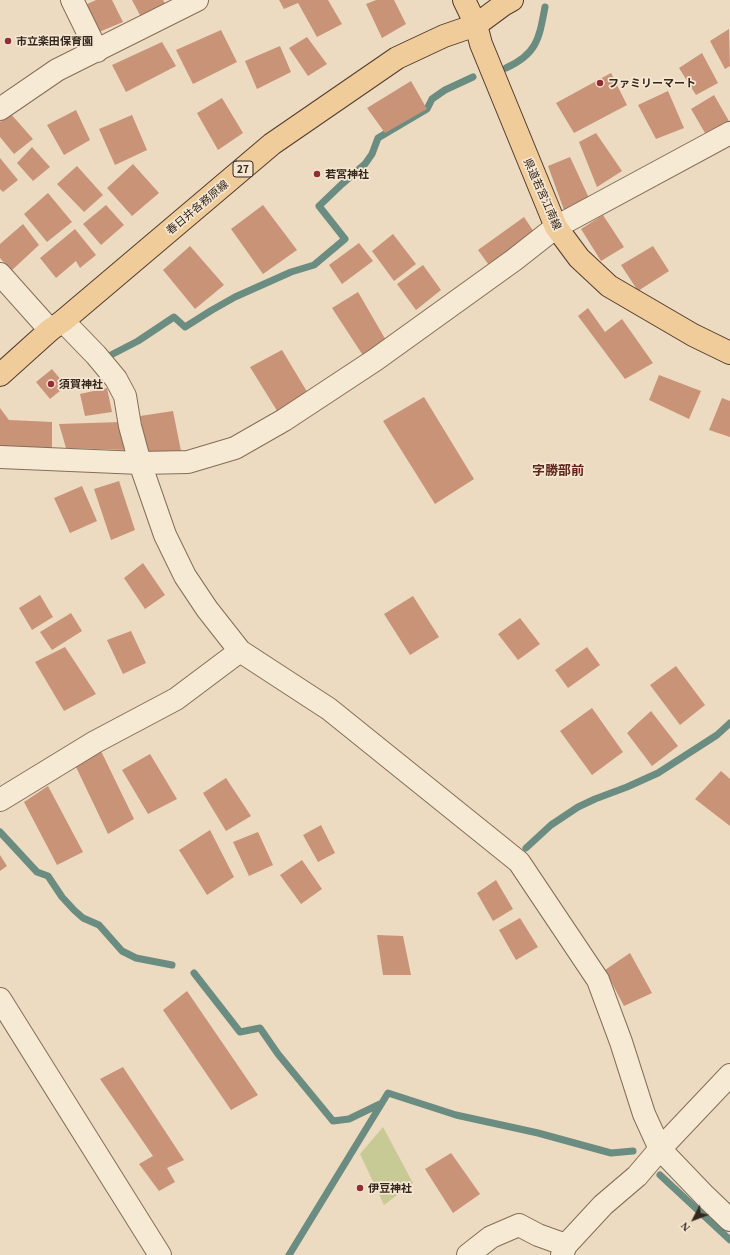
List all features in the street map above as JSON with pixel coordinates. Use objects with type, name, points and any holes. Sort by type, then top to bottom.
[{"type":"main road","name":"県道若宮江南線","points":[[464,0],[476,25],[481,44],[556,227],[580,258],[609,286],[693,335],[730,353]]},
{"type":"main road","name":"春日井各務原線","points":[[0,375],[56,325],[272,144],[396,58],[444,36],[476,25],[512,0]]},
{"type":"street","points":[[72,0],[97,51]]},
{"type":"street","points":[[0,109],[57,70],[197,0]]},
{"type":"street","points":[[0,457],[140,463],[188,462],[235,448],[284,420],[375,360],[514,260],[556,227],[730,133]]},
{"type":"street","points":[[0,274],[56,325],[96,355],[116,379],[125,396],[130,426],[140,463],[166,535],[185,576],[207,609],[240,651],[329,709],[519,862],[598,980],[621,1042],[644,1114],[660,1149],[730,1220]]},
{"type":"street","points":[[0,800],[96,742],[176,699],[240,651]]},
{"type":"street","points":[[0,999],[160,1255]]},
{"type":"street","points":[[468,1255],[491,1237],[519,1225],[564,1250],[603,1205],[637,1176],[660,1149],[730,1075]]},
{"type":"green space","points":[[383,1127],[413,1183],[384,1205],[360,1154]]},
{"type":"building","points":[[96,0],[112,0],[123,22],[99,32],[85,5]]},
{"type":"building","points":[[132,0],[163,0],[166,5],[141,17]]},
{"type":"building","points":[[279,0],[328,0],[342,24],[317,37],[298,3],[284,9]]},
{"type":"building","points":[[376,0],[394,0],[406,24],[382,38],[366,4]]},
{"type":"building","points":[[729,29],[730,66],[725,69],[710,41]]},
{"type":"building","points":[[221,30],[237,62],[193,84],[176,50]]},
{"type":"building","points":[[307,37],[327,64],[308,76],[289,48]]},
{"type":"building","points":[[162,42],[176,66],[126,92],[112,65]]},
{"type":"building","points":[[280,46],[291,72],[257,89],[245,61]]},
{"type":"building","points":[[702,53],[718,83],[696,95],[679,68]]},
{"type":"building","points":[[611,73],[627,105],[574,133],[556,103]]},
{"type":"building","points":[[411,81],[427,109],[385,133],[367,108]]},
{"type":"building","points":[[668,91],[684,128],[656,139],[638,105]]},
{"type":"building","points":[[714,95],[729,121],[705,133],[691,109]]},
{"type":"building","points":[[222,98],[243,133],[218,150],[197,113]]},
{"type":"building","points":[[76,110],[90,140],[64,155],[47,125]]},
{"type":"building","points":[[10,113],[33,139],[14,154],[0,137],[0,122]]},
{"type":"building","points":[[132,115],[147,150],[115,165],[99,129]]},
{"type":"building","points":[[596,133],[622,171],[597,187],[579,142]]},
{"type":"building","points":[[32,147],[50,167],[33,181],[17,163]]},
{"type":"building","points":[[570,157],[589,198],[564,210],[548,166]]},
{"type":"building","points":[[0,158],[18,180],[3,192],[0,189]]},
{"type":"building","points":[[133,164],[159,193],[132,216],[107,188]]},
{"type":"building","points":[[77,166],[103,195],[84,212],[57,184]]},
{"type":"building","points":[[48,193],[72,222],[47,242],[24,214]]},
{"type":"building","points":[[106,205],[124,225],[101,245],[83,224]]},
{"type":"building","points":[[263,205],[297,250],[263,274],[231,229]]},
{"type":"building","points":[[603,215],[624,247],[601,261],[581,229]]},
{"type":"building","points":[[524,217],[536,235],[491,268],[478,250]]},
{"type":"building","points":[[23,224],[39,245],[11,271],[0,258],[0,244]]},
{"type":"building","points":[[75,229],[96,255],[80,268],[76,261],[56,278],[40,258]]},
{"type":"building","points":[[393,234],[416,264],[394,281],[372,251]]},
{"type":"building","points":[[359,243],[373,261],[342,284],[329,265]]},
{"type":"building","points":[[190,246],[224,285],[195,309],[163,270]]},
{"type":"building","points":[[653,246],[669,271],[638,291],[621,265]]},
{"type":"building","points":[[423,265],[441,290],[416,310],[397,284]]},
{"type":"building","points":[[358,292],[387,342],[364,357],[332,308]]},
{"type":"building","points":[[588,308],[605,332],[622,319],[653,363],[625,379],[578,316]]},
{"type":"building","points":[[282,350],[309,395],[279,414],[250,367]]},
{"type":"building","name":"須賀神社","points":[[52,369],[66,386],[50,399],[36,382]]},
{"type":"building","points":[[659,375],[701,391],[689,419],[649,400]]},
{"type":"building","points":[[107,388],[112,412],[85,416],[80,394]]},
{"type":"building","points":[[424,397],[474,479],[435,504],[383,421]]},
{"type":"building","points":[[722,398],[730,401],[730,437],[709,430]]},
{"type":"building","points":[[0,408],[9,420],[52,422],[52,452],[0,449]]},
{"type":"building","points":[[173,411],[181,451],[148,453],[140,416]]},
{"type":"building","points":[[120,422],[128,450],[66,448],[59,424]]},
{"type":"building","points":[[119,481],[135,530],[111,540],[94,489]]},
{"type":"building","points":[[82,486],[97,521],[70,533],[54,498]]},
{"type":"building","points":[[143,563],[165,595],[145,609],[124,578]]},
{"type":"building","points":[[40,595],[53,617],[32,630],[19,608]]},
{"type":"building","points":[[413,596],[439,637],[410,655],[384,614]]},
{"type":"building","points":[[71,613],[82,631],[52,650],[40,632]]},
{"type":"building","points":[[520,618],[540,644],[518,660],[498,634]]},
{"type":"building","points":[[131,631],[146,663],[123,674],[107,640]]},
{"type":"building","points":[[65,647],[96,694],[64,711],[35,662]]},
{"type":"building","points":[[587,647],[600,665],[568,688],[555,670]]},
{"type":"building","points":[[676,666],[705,705],[680,725],[650,685]]},
{"type":"building","points":[[592,708],[623,752],[592,775],[560,731]]},
{"type":"building","points":[[651,711],[678,746],[652,766],[627,733]]},
{"type":"building","points":[[101,751],[134,819],[108,834],[76,767]]},
{"type":"building","points":[[150,754],[177,799],[148,814],[122,770]]},
{"type":"building","points":[[721,771],[730,779],[730,826],[695,799]]},
{"type":"building","points":[[226,778],[251,816],[226,831],[203,793]]},
{"type":"building","points":[[48,786],[83,852],[57,865],[24,802]]},
{"type":"building","points":[[321,825],[335,853],[318,862],[303,835]]},
{"type":"building","points":[[210,830],[234,877],[207,895],[179,850]]},
{"type":"building","points":[[258,832],[273,865],[249,876],[233,842]]},
{"type":"building","points":[[0,855],[7,866],[0,871]]},
{"type":"building","points":[[302,860],[322,889],[301,904],[280,875]]},
{"type":"building","points":[[496,880],[513,909],[493,921],[477,893]]},
{"type":"building","points":[[520,918],[538,947],[516,960],[499,930]]},
{"type":"building","points":[[377,935],[403,936],[411,975],[383,975]]},
{"type":"building","points":[[630,953],[652,993],[624,1006],[605,970]]},
{"type":"building","points":[[187,991],[258,1095],[231,1110],[163,1010]]},
{"type":"building","points":[[123,1067],[184,1160],[167,1168],[175,1182],[159,1191],[139,1164],[153,1156],[100,1079]]},
{"type":"building","points":[[451,1153],[480,1194],[453,1213],[425,1169]]},
{"type":"waterway","points":[[506,68],[524,57],[535,44],[541,28],[545,7]]},
{"type":"waterway","points":[[107,357],[138,341],[174,317],[185,327],[235,297],[291,272],[314,265],[345,239],[319,206],[365,164],[372,154],[378,138],[427,109],[432,99],[445,90],[473,77]]},
{"type":"waterway","points":[[526,848],[551,825],[578,807],[658,773],[717,735],[730,723]]},
{"type":"waterway","points":[[0,832],[37,872],[48,876],[62,897],[74,910],[83,918],[99,925],[122,951],[136,958],[172,965]]},
{"type":"waterway","points":[[194,973],[240,1032],[260,1028],[278,1054],[333,1121],[349,1119],[380,1104]]},
{"type":"waterway","points":[[289,1255],[388,1093],[456,1115],[538,1133],[611,1153],[633,1151]]},
{"type":"waterway","points":[[660,1175],[730,1240]]},
{"type":"place","name":"市立楽田保育園","points":[[8,41]]},
{"type":"place","name":"ファミリーマート","points":[[600,83]]},
{"type":"place","name":"若宮神社","points":[[317,174]]},
{"type":"place","name":"須賀神社","points":[[51,384]]},
{"type":"place","name":"伊豆神社","points":[[360,1188]]},
{"type":"district","name":"字勝部前","points":[[558,470]]}]
